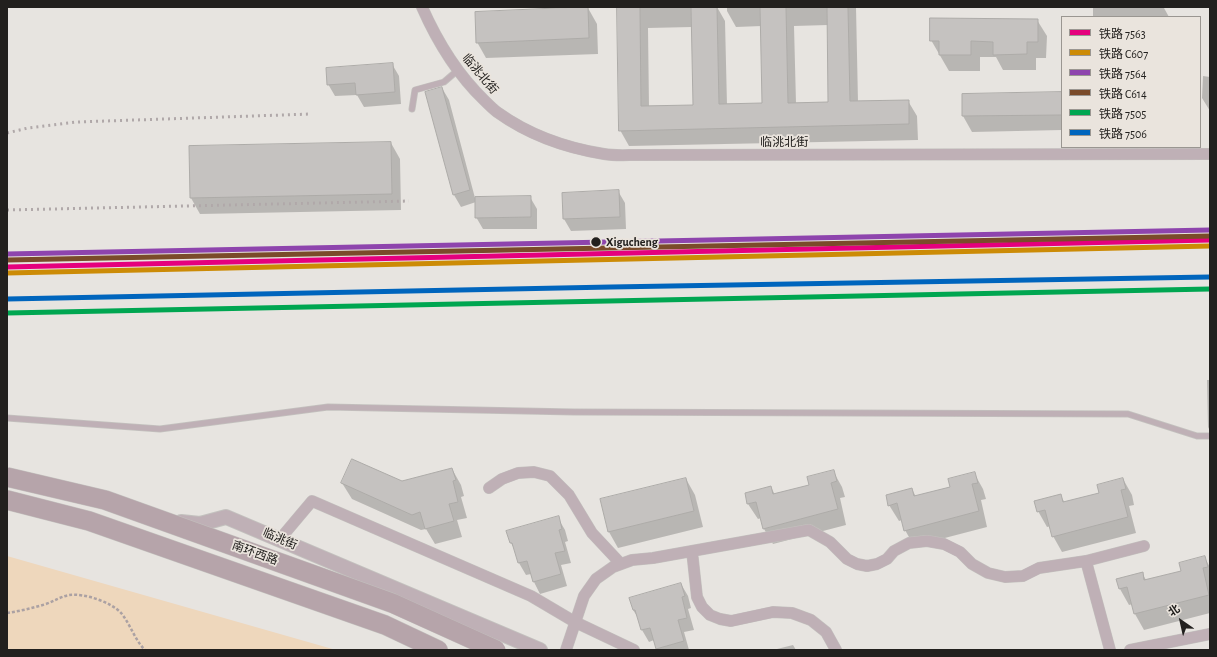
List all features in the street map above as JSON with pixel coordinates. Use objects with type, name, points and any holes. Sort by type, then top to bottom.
[{"type":"highway","name":"南环西路","points":[[7,477],[105,500],[392,603],[496,650]]},
{"type":"highway","name":"南环西路","points":[[7,500],[104,527],[385,625],[438,650]]},
{"type":"street","name":"临洮北街","points":[[422,7],[443,49],[476,92],[496,112],[548,140],[580,149],[606,154],[1210,154]]},
{"type":"street","points":[[489,488],[502,479],[518,473],[534,472],[550,476],[569,495],[592,533],[621,564]]},
{"type":"street","name":"临洮街","points":[[7,484],[154,520],[200,524],[226,516],[540,650]]},
{"type":"street","points":[[280,539],[312,501],[531,596],[575,622],[634,650]]},
{"type":"street","points":[[566,650],[584,596],[596,579],[613,567],[632,560],[653,558],[809,530],[830,542],[848,559],[857,564],[867,566],[877,564],[887,559],[894,551],[910,543],[927,541],[944,544],[960,552],[972,564],[988,574],[1005,577],[1023,576],[1039,568],[1086,561],[1144,546]]},
{"type":"street","points":[[692,551],[697,597],[702,607],[710,614],[720,619],[731,621],[773,612],[792,613],[811,620],[826,632],[836,650]]},
{"type":"street","points":[[1086,561],[1110,650]]},
{"type":"street","points":[[1130,650],[1210,634]]},
{"type":"lane","points":[[412,109],[415,90],[444,82],[458,70]]},
{"type":"lane","points":[[7,418],[160,429],[328,407],[574,412],[1128,414],[1196,436],[1210,436]]},
{"type":"path","points":[[7,613],[47,604],[58,598],[69,595],[82,595],[105,602],[114,607],[122,615],[140,645],[145,650]]},
{"type":"shaded area","points":[[7,556],[336,650],[7,650]]},
{"type":"building","points":[[588,7],[589,38],[476,43],[475,12]]},
{"type":"building","points":[[617,7],[640,7],[641,106],[693,105],[691,7],[717,7],[719,104],[762,103],[760,7],[786,7],[788,103],[828,102],[827,7],[848,7],[850,101],[909,100],[909,124],[619,131]]},
{"type":"building","points":[[930,18],[1038,19],[1038,42],[1027,42],[1027,54],[993,55],[993,42],[971,41],[971,55],[939,55],[939,41],[930,41]]},
{"type":"building","points":[[393,63],[395,92],[356,95],[355,83],[327,85],[326,68]]},
{"type":"building","points":[[442,87],[470,190],[453,195],[425,92]]},
{"type":"building","points":[[1061,92],[1061,115],[962,116],[962,94]]},
{"type":"building","points":[[391,142],[392,194],[190,198],[189,146]]},
{"type":"building","points":[[619,190],[620,217],[563,219],[562,193]]},
{"type":"building","points":[[531,196],[531,217],[475,218],[475,197]]},
{"type":"building","points":[[352,459],[402,481],[452,468],[456,480],[453,481],[458,502],[449,504],[454,521],[425,529],[420,512],[412,515],[341,483]]},
{"type":"building","points":[[834,470],[837,481],[831,483],[838,509],[763,529],[756,502],[747,504],[745,493],[771,486],[773,494],[809,485],[807,477]]},
{"type":"building","points":[[975,472],[978,483],[972,484],[979,511],[904,531],[897,503],[888,506],[886,495],[912,488],[914,496],[950,487],[948,479]]},
{"type":"building","points":[[686,478],[694,511],[608,532],[600,499]]},
{"type":"building","points":[[1123,478],[1126,489],[1121,490],[1128,517],[1052,537],[1045,510],[1037,512],[1034,501],[1061,494],[1063,502],[1099,493],[1097,485]]},
{"type":"building","points":[[559,516],[562,529],[559,530],[565,551],[555,553],[561,574],[533,582],[527,561],[518,563],[512,543],[510,543],[506,531]]},
{"type":"building","points":[[1205,556],[1208,567],[1203,568],[1209,595],[1134,614],[1127,587],[1119,589],[1116,579],[1143,572],[1144,580],[1181,571],[1179,563]]},
{"type":"building","points":[[681,583],[685,596],[682,597],[687,618],[678,620],[684,641],[656,649],[650,628],[641,630],[635,610],[633,610],[629,598]]},
{"type":"railway","points":[[7,133],[28,128],[77,122],[311,114]]},
{"type":"railway","points":[[7,210],[409,201]]},
{"type":"rail line","name":"7564","points":[[7,254],[1210,230]]},
{"type":"rail line","name":"C614","points":[[7,260],[1210,236]]},
{"type":"rail line","name":"7563","points":[[7,267],[1210,240]]},
{"type":"rail line","name":"C607","points":[[7,273],[1210,246]]},
{"type":"rail line","name":"7506","points":[[7,299],[1210,277]]},
{"type":"rail line","name":"7505","points":[[7,313],[1210,289]]},
{"type":"place","name":"Xigucheng","points":[[596,242]]}]
